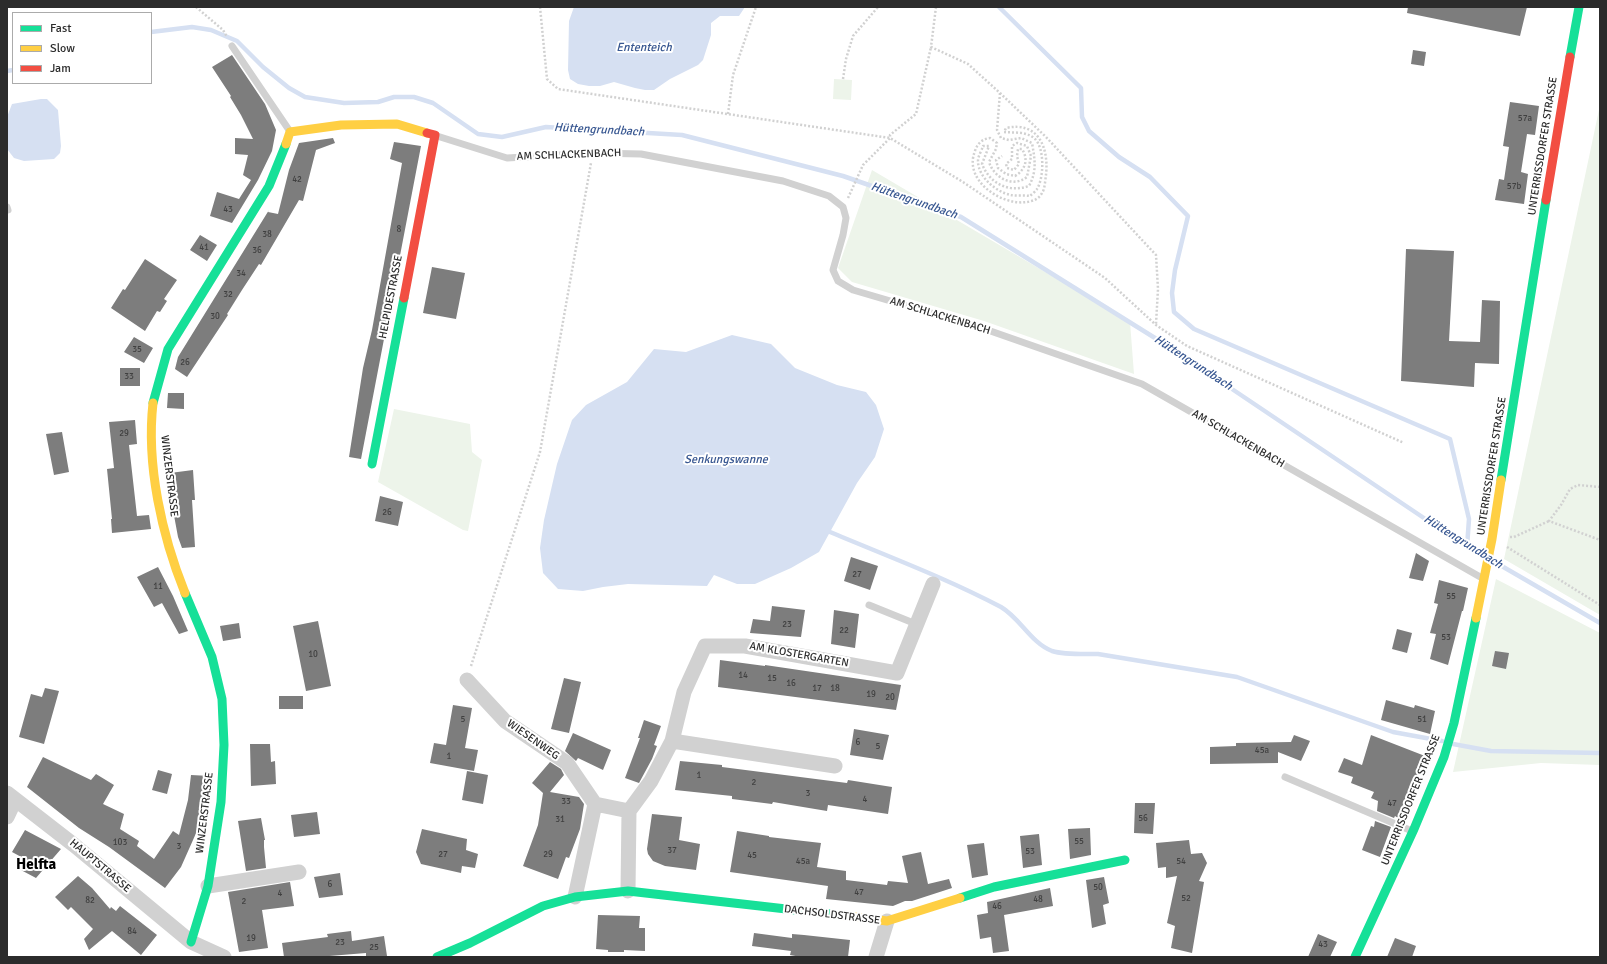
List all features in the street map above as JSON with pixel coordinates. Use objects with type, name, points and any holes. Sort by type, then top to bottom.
[{"type":"street","name":"UNTERRISSDORFER STRASSE","points":[[1356,957],[1413,831],[1444,757],[1454,723],[1492,539],[1559,116],[1579,7]]},
{"type":"street","points":[[290,132],[341,125],[397,124],[435,135]]},
{"type":"street","name":"WINZERSTRASSE","points":[[190,942],[208,886],[221,802],[224,745],[222,699],[212,657],[184,590],[166,540],[155,477],[151,424],[154,397],[168,349],[269,186],[283,155],[290,132]]},
{"type":"street","name":"HELPIDESTRASSE","points":[[372,464],[435,135]]},
{"type":"street","name":"AM KLOSTERGARTEN","points":[[629,811],[651,781],[672,741],[684,692],[705,646],[745,646],[897,673],[933,584]]},
{"type":"street","name":"WIESENWEG","points":[[467,680],[505,721],[567,763],[595,804]]},
{"type":"street","points":[[672,741],[835,766]]},
{"type":"street","points":[[7,817],[11,796]]},
{"type":"street","name":"HAUPTSTRASSE","points":[[11,796],[74,845],[190,942]]},
{"type":"street","points":[[575,897],[595,804],[629,811],[628,891]]},
{"type":"street","name":"DACHSOLDSTRASSE","points":[[437,957],[470,943],[543,906],[575,897],[628,891],[887,921],[994,887],[1125,860]]},
{"type":"street","points":[[208,886],[299,872]]},
{"type":"street","points":[[876,957],[887,921]]},
{"type":"street","points":[[190,942],[197,957]]},
{"type":"street","points":[[190,942],[224,957]]},
{"type":"lane","points":[[232,46],[290,132]]},
{"type":"lane","name":"AM SCHLACKENBACH","points":[[435,135],[506,158],[593,153],[640,154],[783,181],[829,196],[843,207],[846,218],[843,235],[833,270],[838,280],[853,290],[979,327],[1142,384],[1484,579]]},
{"type":"lane","points":[[869,605],[916,624]]},
{"type":"lane","points":[[1285,777],[1413,831]]},
{"type":"path","points":[[196,7],[223,30]]},
{"type":"path","points":[[540,7],[547,79],[558,89],[890,138],[964,182],[1105,278],[1156,325],[1187,346],[1404,443]]},
{"type":"path","points":[[728,114],[733,75],[756,7]]},
{"type":"path","points":[[843,79],[846,59],[853,36],[878,7]]},
{"type":"path","points":[[843,207],[863,165],[890,138],[890,135],[916,114],[931,47],[936,7]]},
{"type":"path","points":[[931,47],[968,64],[1046,137],[1156,255],[1158,289],[1156,325]]},
{"type":"path","points":[[1000,94],[997,130],[1001,138],[1009,140],[1021,138],[1032,143],[1035,159],[1034,176],[1029,186],[1020,189],[1009,188],[995,182],[988,176],[982,164],[989,146],[983,146],[978,159],[979,168],[985,178],[1001,191],[1010,195],[1030,196],[1037,189],[1043,165],[1039,146],[1035,139],[1027,135],[1019,132],[1004,132],[1006,128],[1016,126],[1029,128],[1043,143],[1046,153],[1047,168],[1045,183],[1043,193],[1037,199],[1026,202],[1007,200],[995,194],[980,182],[974,174],[973,154],[983,139],[990,138],[998,142],[996,150],[989,162],[991,168],[1000,178],[1016,182],[1022,181],[1027,177],[1031,156],[1027,146],[1017,143],[1012,146],[1012,159],[1006,164],[1007,168],[1014,170],[1019,164],[1017,156],[1018,150],[1022,150],[1026,156],[1025,164],[1021,172],[1014,176],[1006,174],[998,168],[996,160],[1002,156]]},
{"type":"path","points":[[467,680],[540,452],[593,153]]},
{"type":"path","points":[[1492,539],[1514,537],[1549,521],[1561,505],[1570,489],[1578,485],[1600,487]]},
{"type":"path","points":[[1549,521],[1600,540]]},
{"type":"path","points":[[1492,539],[1600,605]]},
{"type":"shaded area","points":[[834,79],[852,80],[851,100],[833,99]]},
{"type":"shaded area","points":[[1600,105],[1600,615],[1504,559]]},
{"type":"shaded area","points":[[872,170],[1130,322],[1134,374],[984,321],[852,282],[838,268]]},
{"type":"shaded area","points":[[394,409],[470,424],[472,452],[482,460],[468,531],[463,530],[378,482]]},
{"type":"shaded area","points":[[1496,579],[1600,633],[1600,765],[1541,763],[1453,772]]},
{"type":"water","name":"Ententeich","points":[[574,7],[745,7],[739,16],[720,16],[711,23],[711,35],[703,60],[698,65],[670,79],[654,90],[645,90],[614,82],[600,86],[589,86],[578,84],[570,79],[568,70],[569,21]]},
{"type":"water","points":[[47,99],[58,110],[61,146],[60,153],[54,159],[24,161],[14,158],[7,149],[7,117],[12,104]]},
{"type":"water","name":"Senkungswanne","points":[[732,335],[771,344],[795,368],[837,385],[866,392],[876,405],[884,429],[875,457],[857,483],[819,552],[791,568],[755,584],[737,584],[714,575],[707,586],[628,584],[583,591],[558,589],[543,573],[540,548],[544,520],[557,464],[572,420],[586,405],[627,382],[654,349],[686,352]]},
{"type":"building","points":[[1408,7],[1527,7],[1520,36],[1407,13]]},
{"type":"building","points":[[1413,50],[1426,52],[1424,66],[1411,64]]},
{"type":"building","points":[[232,55],[265,104],[276,130],[272,151],[258,180],[232,223],[210,216],[217,192],[239,199],[251,180],[243,175],[248,155],[235,154],[235,138],[253,139],[230,97],[231,96],[212,67]]},
{"type":"building","points":[[1510,102],[1539,106],[1535,135],[1527,134],[1521,172],[1528,174],[1524,204],[1495,200],[1499,179],[1504,180],[1509,147],[1503,146]]},
{"type":"building","points":[[333,138],[335,143],[316,150],[303,201],[299,200],[261,265],[259,264],[227,314],[228,315],[187,377],[175,369],[178,357],[269,210],[268,212],[278,214],[289,170],[299,143]]},
{"type":"building","points":[[394,142],[421,146],[361,459],[349,457],[363,368],[372,330],[402,163],[390,159]]},
{"type":"building","points":[[200,235],[217,245],[207,261],[190,250]]},
{"type":"building","points":[[1406,249],[1454,251],[1449,341],[1480,342],[1482,300],[1500,301],[1499,364],[1475,363],[1474,387],[1401,381]]},
{"type":"building","points":[[145,259],[177,280],[164,299],[167,301],[160,312],[157,311],[145,331],[111,308],[123,289],[125,290]]},
{"type":"building","points":[[432,267],[465,273],[456,319],[423,313]]},
{"type":"building","points":[[134,337],[153,348],[144,363],[124,352]]},
{"type":"building","points":[[120,368],[140,368],[140,386],[120,386]]},
{"type":"building","points":[[168,393],[184,393],[184,409],[167,408]]},
{"type":"building","points":[[135,420],[137,444],[129,445],[137,516],[149,515],[151,529],[112,533],[107,469],[114,468],[109,422]]},
{"type":"building","points":[[62,432],[69,472],[54,475],[46,434]]},
{"type":"building","points":[[193,470],[195,500],[192,500],[195,547],[182,548],[178,537],[173,510],[170,473]]},
{"type":"building","points":[[380,496],[403,502],[398,526],[375,521]]},
{"type":"building","points":[[1416,553],[1429,561],[1423,581],[1409,578]]},
{"type":"building","points":[[851,557],[878,566],[870,590],[844,581]]},
{"type":"building","points":[[158,567],[173,596],[188,631],[179,634],[162,603],[154,607],[137,577]]},
{"type":"building","points":[[1439,580],[1468,588],[1448,665],[1430,659],[1436,634],[1430,633],[1438,604],[1434,603]]},
{"type":"building","points":[[772,606],[805,610],[801,637],[750,633],[753,619],[770,621]]},
{"type":"building","points":[[834,610],[859,614],[855,648],[831,644]]},
{"type":"building","points":[[318,621],[331,686],[306,691],[293,626]]},
{"type":"building","points":[[239,623],[241,638],[223,641],[220,626]]},
{"type":"building","points":[[1397,629],[1412,633],[1407,653],[1392,649]]},
{"type":"building","points":[[1495,651],[1509,653],[1506,669],[1492,666]]},
{"type":"building","points":[[720,660],[765,665],[901,685],[896,710],[718,687]]},
{"type":"building","points":[[564,678],[581,682],[569,733],[551,729]]},
{"type":"building","points":[[45,688],[59,691],[44,744],[19,737],[31,694],[42,697]]},
{"type":"building","points":[[279,696],[303,696],[303,709],[279,709]]},
{"type":"building","points":[[1386,700],[1414,708],[1415,705],[1435,711],[1430,734],[1381,720]]},
{"type":"building","points":[[453,705],[472,708],[465,748],[478,750],[474,771],[430,763],[434,743],[446,745]]},
{"type":"building","points":[[644,720],[661,726],[654,745],[657,746],[652,759],[639,783],[625,778],[640,738],[638,738]]},
{"type":"building","points":[[854,729],[889,735],[883,760],[850,755]]},
{"type":"building","points":[[573,733],[611,750],[603,770],[578,758],[576,761],[565,751]]},
{"type":"building","points":[[1294,735],[1310,741],[1301,761],[1278,752],[1278,763],[1210,764],[1210,747],[1236,746],[1236,743],[1291,742]]},
{"type":"building","points":[[1371,735],[1425,756],[1417,776],[1415,775],[1398,818],[1395,816],[1394,818],[1377,811],[1378,801],[1371,798],[1374,792],[1351,783],[1353,777],[1338,772],[1344,758],[1362,765]]},
{"type":"building","points":[[250,744],[270,744],[271,762],[275,761],[276,784],[251,786]]},
{"type":"building","points":[[43,757],[91,780],[96,774],[114,785],[103,804],[124,814],[120,829],[139,841],[137,846],[154,859],[173,831],[179,835],[188,800],[191,775],[210,776],[209,801],[205,825],[202,833],[197,831],[181,867],[165,888],[109,847],[79,828],[27,787]]},
{"type":"building","points":[[680,761],[722,765],[722,767],[847,783],[848,780],[892,787],[888,814],[828,805],[827,811],[773,802],[772,804],[732,799],[732,796],[675,790]]},
{"type":"building","points":[[550,762],[561,769],[564,775],[550,792],[579,797],[584,804],[580,829],[569,858],[566,857],[558,879],[523,866],[538,825],[543,793],[532,783]]},
{"type":"building","points":[[158,770],[172,774],[167,794],[152,790]]},
{"type":"building","points":[[467,771],[488,775],[483,804],[462,800]]},
{"type":"building","points":[[1135,803],[1155,803],[1153,834],[1134,833]]},
{"type":"building","points":[[317,812],[320,834],[294,837],[291,815]]},
{"type":"building","points":[[652,814],[682,817],[679,840],[700,844],[696,870],[665,866],[653,861],[648,854],[647,849]]},
{"type":"building","points":[[261,818],[265,840],[264,847],[266,868],[246,871],[238,821]]},
{"type":"building","points":[[1375,821],[1391,827],[1380,857],[1362,850],[1371,826],[1374,827]]},
{"type":"building","points":[[1090,828],[1091,855],[1070,859],[1068,829]]},
{"type":"building","points":[[422,829],[467,839],[466,850],[478,854],[475,868],[462,866],[461,873],[421,864],[416,852]]},
{"type":"building","points":[[25,830],[61,849],[36,878],[19,869],[25,859],[12,852]]},
{"type":"building","points":[[737,831],[769,837],[821,843],[817,867],[846,871],[846,880],[887,885],[888,881],[908,883],[902,856],[921,852],[928,884],[949,879],[952,888],[912,901],[905,901],[893,906],[826,899],[828,886],[730,872]]},
{"type":"building","points":[[1039,834],[1042,865],[1023,868],[1020,836]]},
{"type":"building","points":[[1189,840],[1191,854],[1202,853],[1207,863],[1199,881],[1204,882],[1192,953],[1171,948],[1175,926],[1167,923],[1177,876],[1166,878],[1166,867],[1158,868],[1156,843]]},
{"type":"building","points":[[984,843],[988,875],[972,878],[967,845]]},
{"type":"building","points":[[340,873],[343,895],[319,898],[314,877]]},
{"type":"building","points":[[78,876],[92,888],[110,909],[111,907],[116,911],[120,906],[157,935],[141,955],[112,931],[89,950],[84,939],[93,929],[71,907],[68,910],[55,897]]},
{"type":"building","points":[[1104,877],[1109,903],[1103,905],[1106,924],[1092,928],[1086,880]]},
{"type":"building","points":[[290,882],[294,906],[262,910],[268,948],[239,952],[228,892]]},
{"type":"building","points":[[1050,888],[1053,906],[1004,915],[1009,951],[993,953],[991,937],[980,939],[977,915],[988,913],[987,902]]},
{"type":"building","points":[[598,915],[640,916],[639,928],[645,928],[645,951],[624,950],[624,952],[608,952],[608,950],[596,949]]},
{"type":"building","points":[[351,931],[352,941],[384,936],[387,956],[366,957],[366,953],[317,957],[284,957],[282,943],[328,937],[327,934]]},
{"type":"building","points":[[754,933],[792,938],[792,934],[850,940],[848,957],[801,957],[790,955],[791,951],[752,946]]},
{"type":"building","points":[[1318,934],[1337,942],[1330,957],[1308,957]]},
{"type":"building","points":[[1395,938],[1416,946],[1412,957],[1387,957]]},
{"type":"waterway","points":[[999,7],[1081,88],[1082,117],[1089,131],[1119,157],[1150,177],[1188,216],[1175,270],[1172,293],[1174,312],[1194,329],[1450,439],[1469,519],[1467,547]]},
{"type":"waterway","name":"Hüttengrundbach","points":[[152,32],[192,27],[211,30],[237,41],[263,67],[289,88],[305,97],[344,103],[378,102],[394,97],[414,97],[433,103],[478,134],[502,137],[546,127],[682,135],[843,176],[961,217],[1171,348],[1467,547],[1483,556]]},
{"type":"waterway","name":"Hüttengrundbach","points":[[7,71],[12,70]]},
{"type":"waterway","points":[[830,532],[938,577],[1001,607],[1014,617],[1038,642],[1052,651],[1069,654],[1098,654],[1237,677],[1393,732],[1442,741]]},
{"type":"waterway","name":"Hüttengrundbach","points":[[1493,561],[1600,623]]},
{"type":"waterway","points":[[1453,744],[1491,751],[1600,753]]},
{"type":"traffic: fast","points":[[1570,57],[1579,7]]},
{"type":"traffic: fast","points":[[153,403],[168,349],[269,186],[286,144]]},
{"type":"traffic: fast","points":[[1501,480],[1546,200]]},
{"type":"traffic: fast","points":[[372,464],[404,298]]},
{"type":"traffic: fast","points":[[185,593],[212,657],[222,699],[224,745],[221,802],[208,886],[191,942]]},
{"type":"traffic: fast","points":[[1355,957],[1414,829],[1444,757],[1454,723],[1476,618]]},
{"type":"traffic: fast","points":[[960,898],[994,887],[1125,860]]},
{"type":"traffic: fast","points":[[437,957],[470,943],[543,906],[575,897],[628,891],[839,915]]},
{"type":"traffic: slow","points":[[286,144],[290,132],[341,125],[397,124],[427,133]]},
{"type":"traffic: slow","points":[[153,403],[151,427],[152,451],[158,500],[169,548],[185,593]]},
{"type":"traffic: slow","points":[[1476,618],[1492,539],[1501,480]]},
{"type":"traffic: slow","points":[[839,915],[887,921],[960,898]]},
{"type":"traffic: jam","points":[[1546,200],[1570,57]]},
{"type":"traffic: jam","points":[[404,298],[435,135],[427,133]]},
{"type":"district","name":"Helfta","points":[[36,865]]}]
